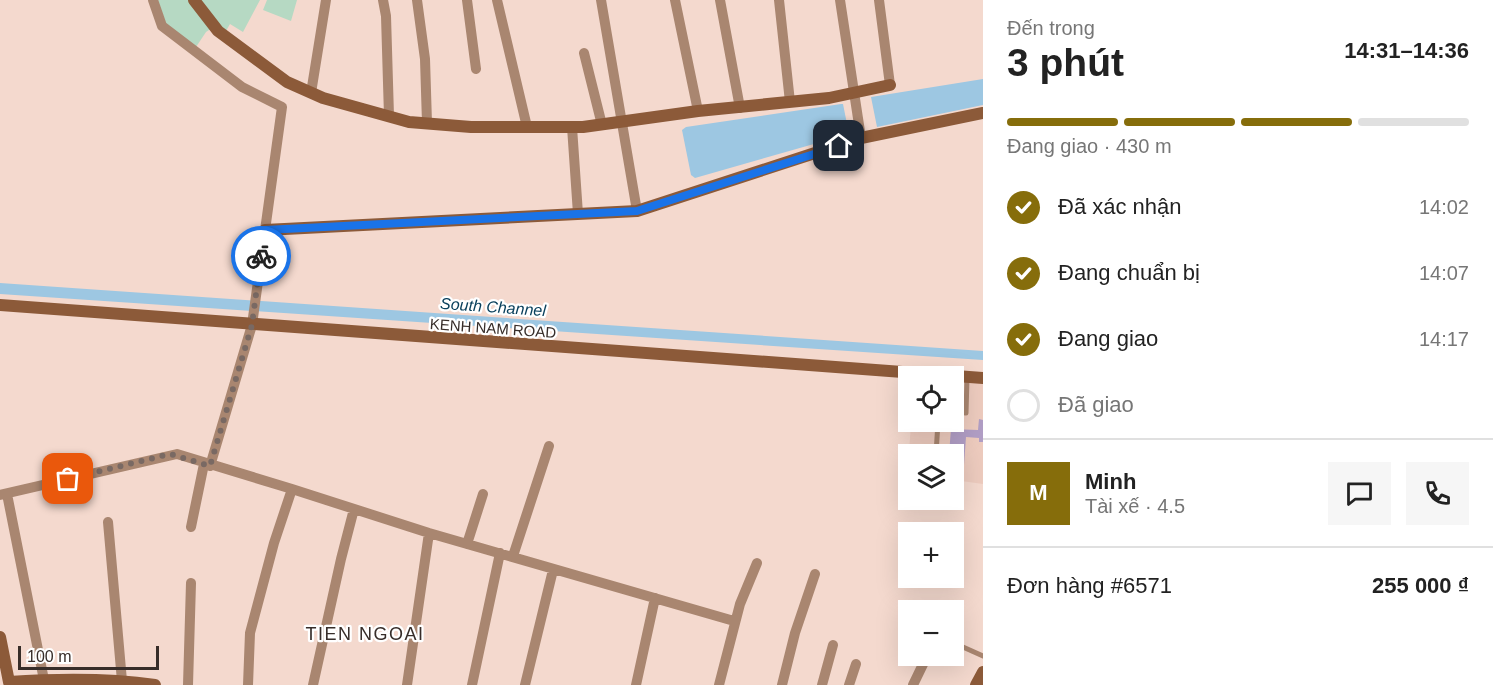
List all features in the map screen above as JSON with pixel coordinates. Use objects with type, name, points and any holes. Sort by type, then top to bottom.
[{"type":"street","points":[[153,0],[162,26],[242,87],[282,107],[252,325],[207,465],[191,527]]},
{"type":"street","points":[[194,0],[218,31],[287,82],[311,93],[389,116],[427,123],[471,127],[572,127],[622,123],[699,111],[790,102],[890,85],[879,0]]},
{"type":"street","points":[[311,93],[326,0]]},
{"type":"street","points":[[383,0],[387,27],[389,116]]},
{"type":"street","points":[[417,0],[425,59],[427,123]]},
{"type":"street","points":[[466,0],[476,69]]},
{"type":"street","points":[[497,0],[527,127]]},
{"type":"street","points":[[601,0],[637,211]]},
{"type":"street","points":[[675,0],[699,111]]},
{"type":"street","points":[[720,0],[740,108]]},
{"type":"street","points":[[779,0],[790,102]]},
{"type":"street","points":[[840,0],[861,138]]},
{"type":"street","points":[[584,53],[602,125]]},
{"type":"street","points":[[265,230],[637,211],[861,138],[983,113]]},
{"type":"street","points":[[572,127],[578,214]]},
{"type":"street","name":"KENH NAM ROAD","points":[[0,305],[983,378]]},
{"type":"street","points":[[513,556],[549,446]]},
{"type":"street","points":[[44,680],[3,494],[170,454],[292,489],[553,570],[734,621]]},
{"type":"street","points":[[248,685],[250,633],[274,543],[292,489]]},
{"type":"street","points":[[468,544],[483,494]]},
{"type":"street","points":[[313,685],[354,509]]},
{"type":"street","points":[[108,522],[122,681]]},
{"type":"street","points":[[407,685],[429,533]]},
{"type":"street","points":[[472,685],[500,553]]},
{"type":"street","points":[[721,684],[734,621],[757,563]]},
{"type":"street","points":[[525,685],[553,570]]},
{"type":"street","points":[[782,685],[795,633],[815,574]]},
{"type":"street","points":[[188,685],[191,583]]},
{"type":"street","points":[[636,685],[655,598]]},
{"type":"street","points":[[0,638],[4,683],[44,680],[122,681],[155,685]]},
{"type":"street","points":[[822,685],[833,645]]},
{"type":"street","points":[[849,685],[856,664]]},
{"type":"street","points":[[914,685],[923,666]]},
{"type":"street","points":[[976,685],[983,672]]},
{"type":"lane","points":[[964,413],[966,413],[967,377]]},
{"type":"lane","points":[[964,648],[983,657]]},
{"type":"shaded area","points":[[964,382],[983,383],[983,484],[964,481],[964,444],[910,444],[910,432],[964,432]]},
{"type":"green space","points":[[158,0],[260,0],[243,32],[230,24],[226,31],[218,24],[206,32],[196,47],[166,24]]},
{"type":"green space","points":[[267,0],[297,0],[291,21],[263,10]]},
{"type":"water","points":[[983,79],[983,105],[877,127],[871,97]]},
{"type":"water","points":[[843,104],[849,134],[695,178],[691,175],[682,130],[686,127]]},
{"type":"water","name":"South Channel","points":[[0,283],[983,351],[983,360],[0,294]]},
{"type":"building","points":[[979,419],[983,420],[983,442],[979,442],[979,438],[966,437],[964,465],[964,444],[950,444],[951,432],[978,430]]},
{"type":"way so far","points":[[68,479],[170,454],[177,454],[210,466],[252,325],[261,256]]},
{"type":"district","name":"TIEN NGOAI","points":[[365,634]]},
{"type":"route","points":[[261,256],[265,230],[637,211],[839,146]]}]
